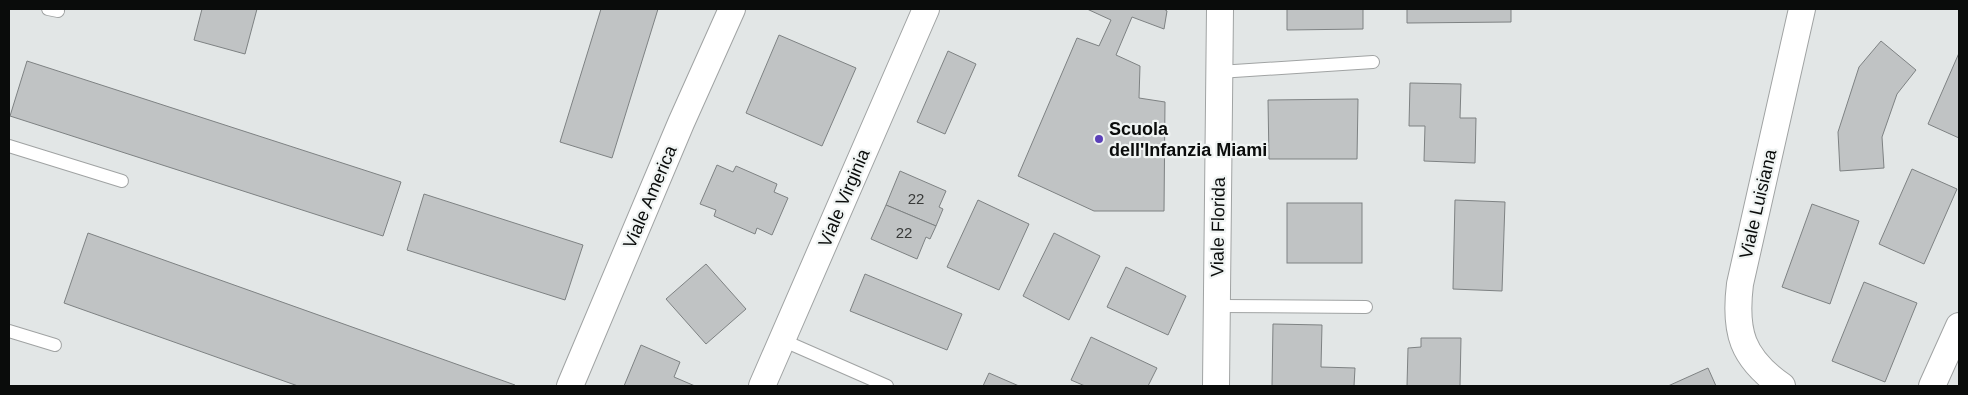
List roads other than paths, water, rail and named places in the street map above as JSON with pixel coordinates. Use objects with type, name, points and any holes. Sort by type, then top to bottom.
[{"type":"street","name":"Viale America","points":[[570,386],[681,123],[732,9]]},
{"type":"street","name":"Viale Virginia","points":[[762,386],[926,9]]},
{"type":"street","name":"Viale Florida","points":[[1216,386],[1220,9]]},
{"type":"street","name":"Viale Luisiana","points":[[1782,386],[1759,368],[1746,351],[1739,327],[1738,302],[1740,284],[1802,9]]},
{"type":"street","points":[[1932,386],[1959,326]]},
{"type":"lane","points":[[1219,72],[1373,62]]},
{"type":"lane","points":[[9,146],[122,181]]},
{"type":"lane","points":[[1217,306],[1366,307]]},
{"type":"lane","points":[[9,331],[55,345]]},
{"type":"lane","points":[[782,340],[887,386]]},
{"type":"place","name":"Scuola dell'Infanzia Miami","points":[[1099,139]]}]
